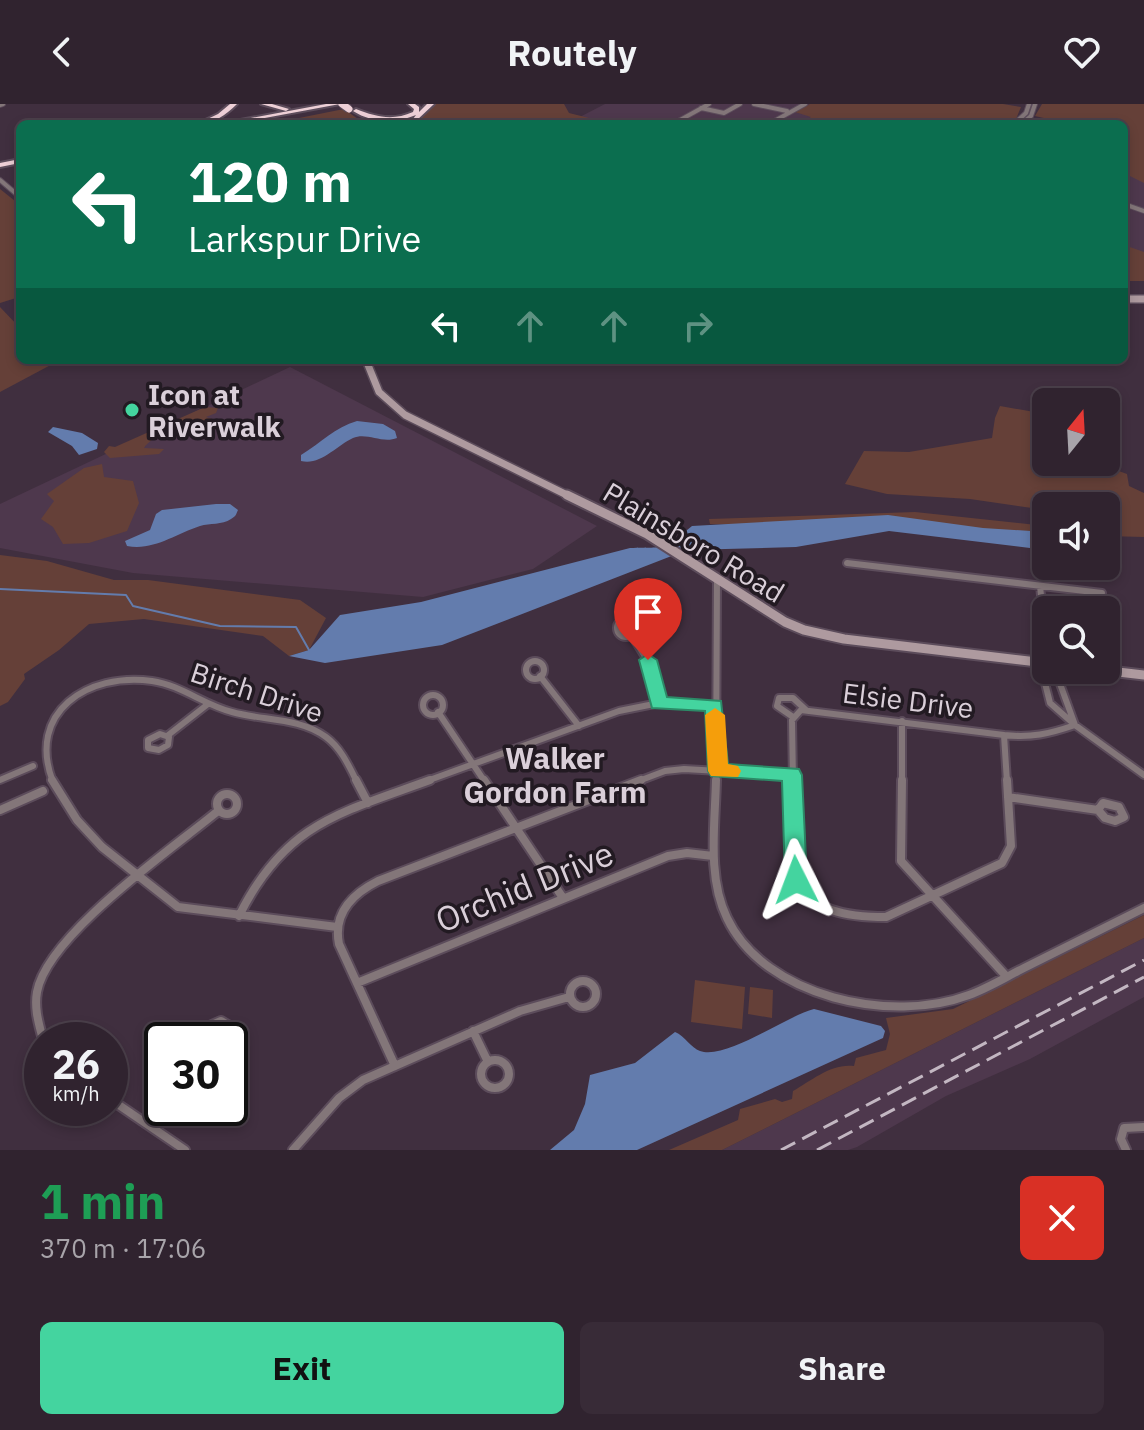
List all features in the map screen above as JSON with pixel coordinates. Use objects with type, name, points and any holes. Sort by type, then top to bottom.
[{"type":"highway","points":[[209,120],[234,104]]},
{"type":"highway","points":[[264,104],[284,109],[348,106],[372,118],[397,119],[417,112],[411,104]]},
{"type":"highway","points":[[415,120],[431,104]]},
{"type":"highway","points":[[245,120],[325,106]]},
{"type":"highway","points":[[263,120],[348,106],[365,120]]},
{"type":"street","points":[[680,120],[709,104]]},
{"type":"street","points":[[701,108],[724,113],[740,104]]},
{"type":"street","points":[[754,104],[787,111]]},
{"type":"street","points":[[775,120],[805,104]]},
{"type":"street","points":[[0,180],[16,194]]},
{"type":"street","name":"Plainsboro Road","points":[[367,364],[377,391],[405,415],[665,544],[785,622],[822,635],[1032,663]]},
{"type":"street","points":[[847,563],[1102,593]]},
{"type":"street","points":[[717,577],[714,705],[718,771],[713,856],[719,899],[743,941],[771,966],[821,994],[870,1007],[911,1008],[955,1000],[1144,908]]},
{"type":"street","points":[[1040,586],[1041,596]]},
{"type":"street","points":[[631,634],[648,660],[659,703]]},
{"type":"street","points":[[1120,672],[1144,675]]},
{"type":"street","points":[[540,676],[579,726]]},
{"type":"street","name":"Birch Drive","points":[[40,728],[54,712],[94,688],[120,682],[160,683],[208,704],[307,727],[322,734],[335,746],[368,803]]},
{"type":"street","points":[[1045,684],[1050,703],[1144,775]]},
{"type":"street","points":[[1060,684],[1075,725]]},
{"type":"street","name":"Elsie Drive","points":[[793,717],[777,706],[779,698],[793,698],[806,710]]},
{"type":"street","points":[[239,916],[258,877],[286,845],[323,820],[629,708],[659,703],[714,705]]},
{"type":"street","points":[[167,736],[208,704]]},
{"type":"street","name":"Elsie Drive","points":[[793,717],[806,710],[1040,737],[1075,725]]},
{"type":"street","points":[[438,712],[563,898]]},
{"type":"street","name":"Elsie Drive","points":[[793,717],[795,874],[807,896],[829,909],[875,918],[893,915],[1006,860],[1011,846],[1004,734]]},
{"type":"street","points":[[902,721],[899,855],[905,867],[931,897],[1006,976]]},
{"type":"street","points":[[32,757],[48,801]]},
{"type":"street","points":[[0,780],[33,766]]},
{"type":"street","points":[[395,1066],[339,946],[337,927],[345,906],[368,886],[665,771],[792,775]]},
{"type":"street","points":[[0,810],[43,791]]},
{"type":"street","points":[[1008,797],[1098,810]]},
{"type":"street","points":[[38,1022],[36,999],[49,961],[76,928],[218,811]]},
{"type":"street","points":[[67,822],[95,850],[183,909],[337,927]]},
{"type":"street","name":"Orchid Drive","points":[[357,983],[668,856],[687,853],[713,856]]},
{"type":"street","points":[[293,1150],[344,1093],[395,1066],[524,1009],[569,997]]},
{"type":"street","points":[[473,1031],[488,1062]]},
{"type":"street","points":[[151,1126],[185,1150]]},
{"type":"street","points":[[1126,1150],[1121,1139],[1124,1128],[1144,1126]]},
{"type":"shaded area","points":[[434,104],[564,104],[569,113],[593,119],[592,120],[420,120]]},
{"type":"shaded area","points":[[605,104],[876,104],[853,120],[574,120]]},
{"type":"shaded area","points":[[810,104],[1003,104],[1021,107],[1015,120],[807,120],[811,117],[795,112]]},
{"type":"shaded area","points":[[1042,104],[1144,104],[1144,183],[1128,175],[1128,120],[1030,120],[1048,119],[1035,116]]},
{"type":"shaded area","points":[[344,109],[359,120],[289,120]]},
{"type":"shaded area","points":[[1128,173],[1144,180],[1144,281],[1128,281]]},
{"type":"shaded area","points":[[0,189],[16,202],[16,298],[0,303]]},
{"type":"shaded area","points":[[1128,246],[1144,252],[1144,281],[1128,281]]},
{"type":"shaded area","points":[[0,307],[16,324],[16,364],[52,364],[0,392]]},
{"type":"shaded area","points":[[290,367],[597,526],[533,569],[423,597],[133,573],[0,548],[0,504]]},
{"type":"shaded area","points":[[1000,406],[1032,412],[1032,476],[1120,476],[1120,471],[1127,474],[1129,486],[1144,493],[1144,537],[1120,536],[1120,492],[1032,492],[1032,508],[970,499],[887,494],[845,484],[864,451],[909,452],[992,438]]},
{"type":"shaded area","points":[[205,407],[218,408],[216,413],[206,417],[212,419],[207,424],[171,430],[144,448],[164,449],[159,454],[110,458],[104,452],[109,446],[115,447]]},
{"type":"shaded area","points":[[102,464],[104,477],[133,481],[139,503],[127,531],[89,543],[63,544],[53,527],[41,519],[54,501],[47,494],[84,468]]},
{"type":"shaded area","points":[[915,512],[1032,525],[1032,532],[710,524],[709,519]]},
{"type":"shaded area","points":[[0,555],[47,561],[114,580],[148,580],[300,600],[326,618],[309,650],[289,656],[263,636],[144,619],[89,624],[24,674],[25,679],[8,702],[0,706]]},
{"type":"shaded area","points":[[1144,915],[1144,938],[722,1150],[669,1150],[738,1120],[740,1109],[775,1099],[782,1102],[792,1099],[793,1091],[822,1073],[838,1067],[854,1066],[856,1058],[886,1050],[890,1034],[886,1018],[953,1009]]},
{"type":"shaded area","points":[[1144,938],[1144,997],[1030,1059],[946,1096],[857,1147],[848,1150],[722,1150]]},
{"type":"shaded area","points":[[695,980],[745,987],[742,1029],[691,1022]]},
{"type":"shaded area","points":[[750,987],[773,990],[772,1018],[748,1014]]},
{"type":"water","points":[[357,421],[383,424],[395,431],[397,438],[353,438],[315,461],[301,461],[301,455],[335,431]]},
{"type":"water","points":[[53,427],[82,433],[98,443],[97,449],[79,455],[72,446],[48,432]]},
{"type":"water","points":[[230,504],[238,510],[234,517],[224,522],[200,526],[155,544],[127,546],[125,541],[150,530],[156,514],[162,510]]},
{"type":"water","points":[[888,515],[1032,531],[1032,548],[889,531],[796,547],[687,550],[442,645],[325,663],[289,656],[309,650],[340,615],[421,602],[630,548],[664,546],[692,526]]},
{"type":"water","points":[[814,1009],[881,1026],[885,1031],[883,1038],[637,1150],[550,1150],[574,1130],[585,1104],[590,1075],[635,1063],[675,1032],[700,1051],[712,1052],[741,1044]]},
{"type":"waterway","points":[[0,589],[126,595],[133,606],[220,626],[296,627],[309,650]]},
{"type":"railway","points":[[781,1150],[1144,960]]},
{"type":"railway","points":[[817,1150],[1144,977]]},
{"type":"slow traffic","points":[[715,715],[718,771],[731,771]]},
{"type":"place","name":"Icon at Riverwalk","points":[[132,410]]},
{"type":"district","name":"Walker Gordon Farm","points":[[555,774]]},
{"type":"route","points":[[648,660],[659,703],[714,705],[718,771],[792,775],[796,880]]}]
